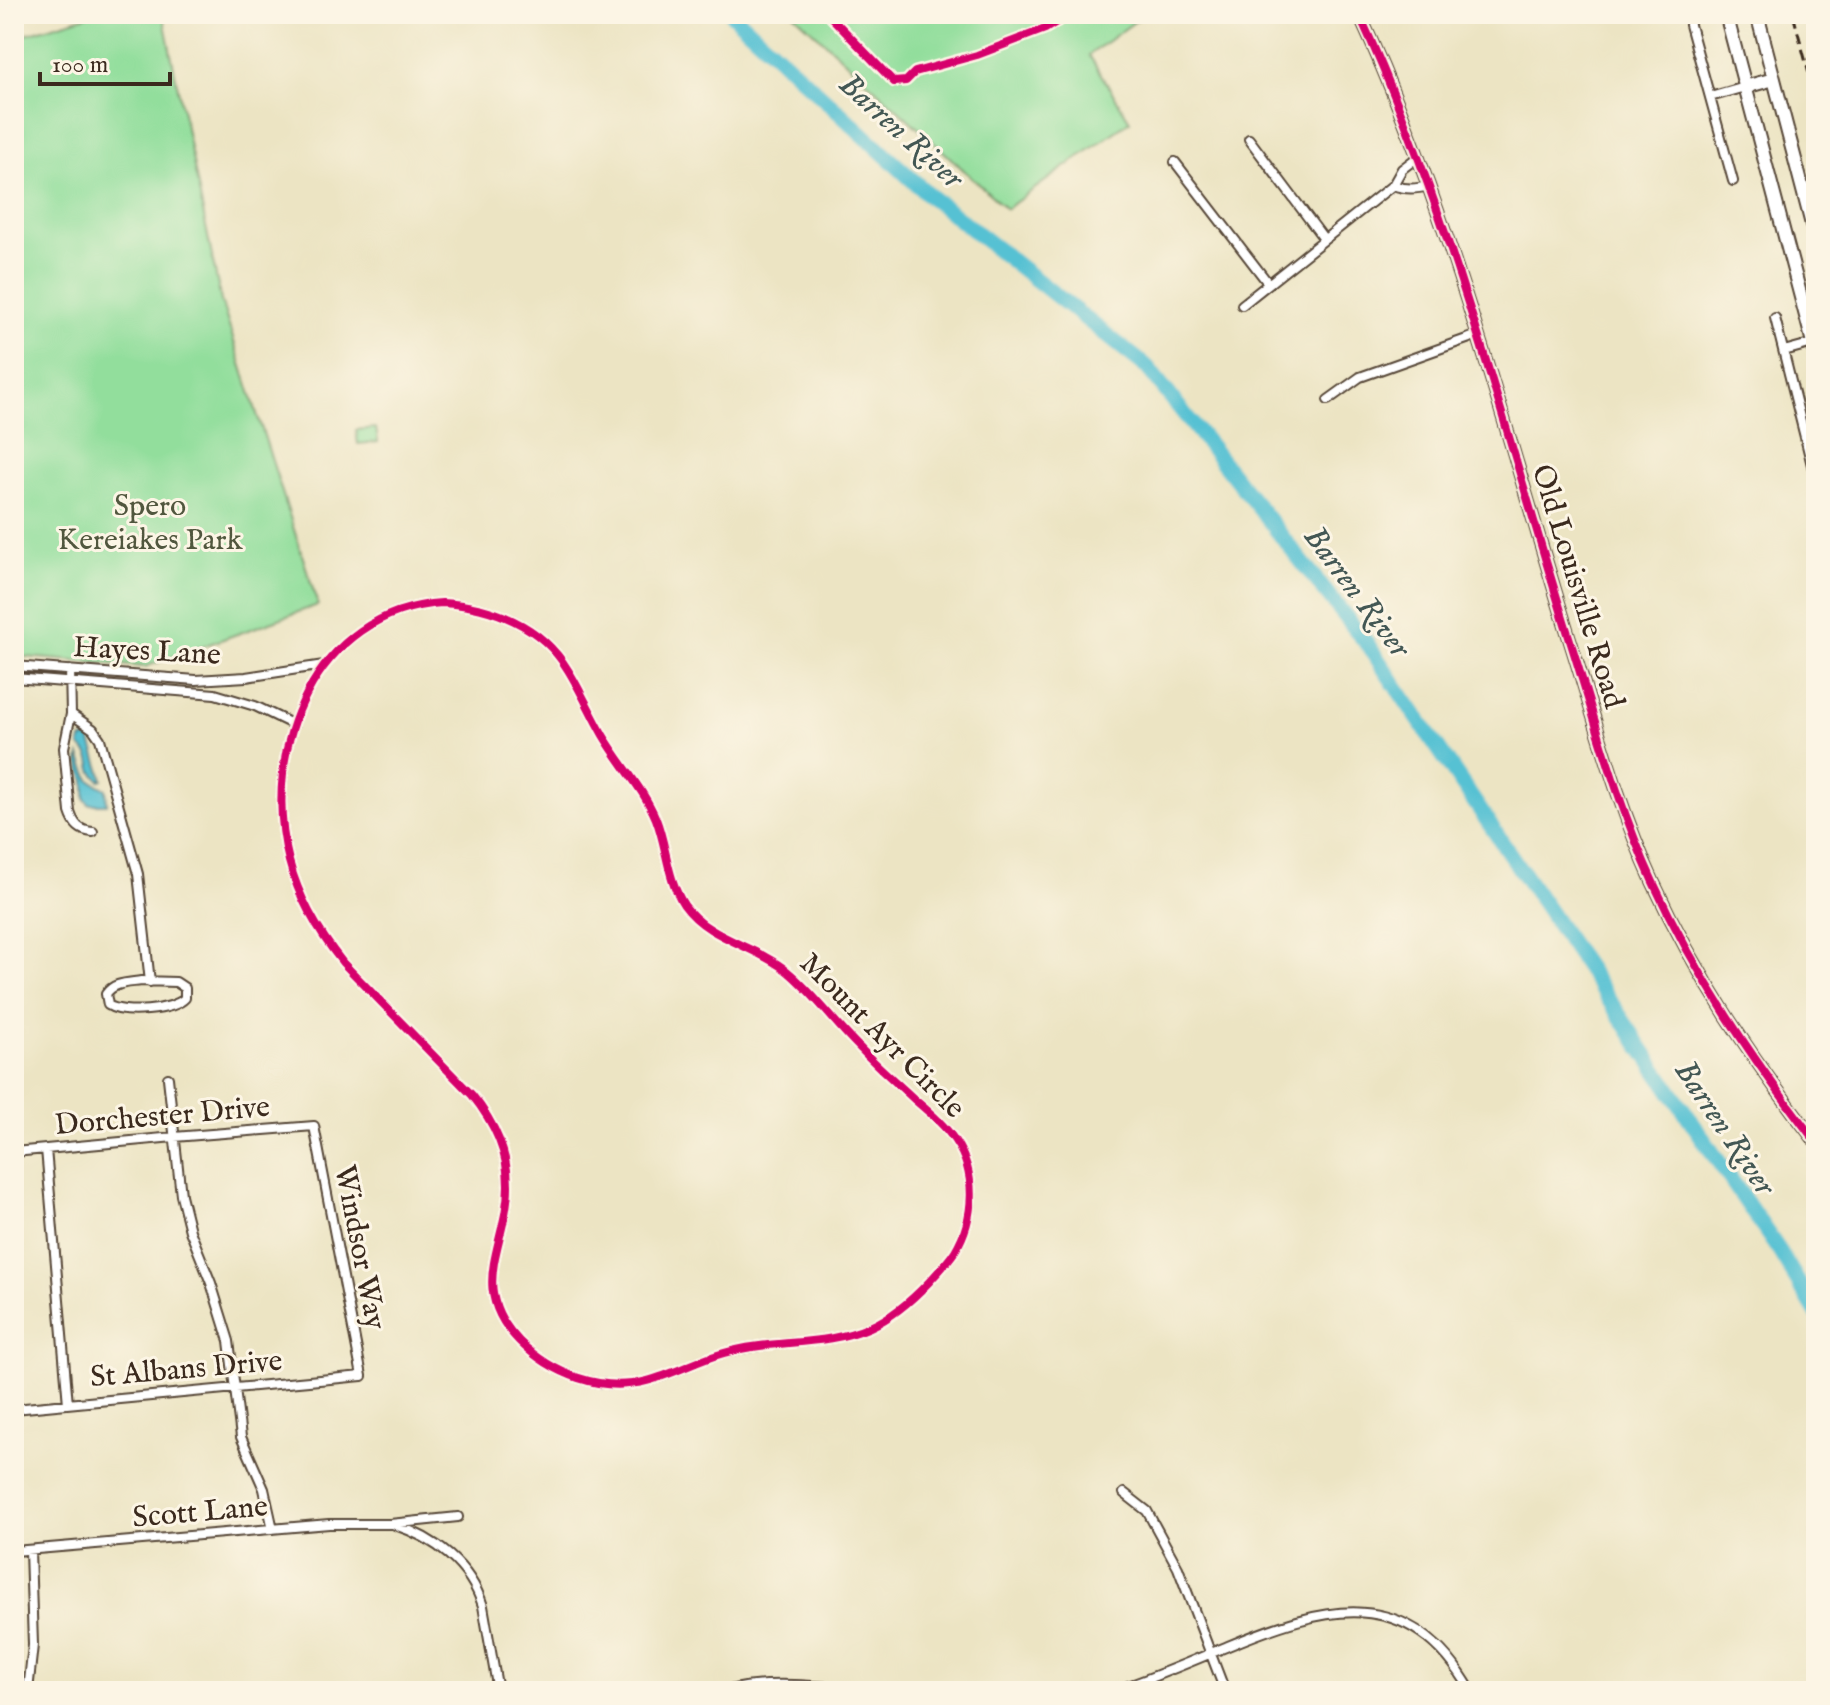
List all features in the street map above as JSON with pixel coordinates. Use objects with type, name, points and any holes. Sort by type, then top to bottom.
[{"type":"main road","points":[[1726,14],[1815,347]]},
{"type":"main road","points":[[1757,14],[1816,240]]},
{"type":"main road","points":[[1745,87],[1774,79]]},
{"type":"street","name":"Old Louisville Road","points":[[1359,14],[1419,156],[1454,257],[1595,722],[1648,871],[1699,973],[1750,1051],[1816,1142]]},
{"type":"street","points":[[1690,25],[1733,181]]},
{"type":"street","points":[[1710,97],[1745,87]]},
{"type":"street","points":[[1249,139],[1324,239]]},
{"type":"street","points":[[1242,305],[1393,185],[1402,169],[1419,156]]},
{"type":"street","points":[[1175,162],[1268,283]]},
{"type":"street","points":[[1393,185],[1404,189],[1429,186]]},
{"type":"street","points":[[1775,318],[1816,481]]},
{"type":"street","points":[[1328,400],[1360,377],[1478,335]]},
{"type":"street","points":[[1784,351],[1815,347]]},
{"type":"street","name":"Mount Ayr Circle","points":[[428,604],[458,604],[495,612],[527,629],[548,645],[567,668],[604,737],[648,802],[660,832],[672,879],[687,908],[713,931],[785,970],[864,1053],[934,1116],[953,1138],[966,1163],[970,1207],[962,1238],[944,1266],[903,1307],[862,1330],[834,1338],[742,1348],[634,1384],[590,1382],[551,1364],[525,1347],[505,1323],[494,1294],[493,1263],[508,1184],[505,1154],[492,1123],[472,1095],[343,963],[313,920],[296,884],[286,848],[282,804],[287,752],[294,725],[309,689],[324,665],[351,637],[373,622],[403,610],[428,604]]},
{"type":"street","name":"Hayes Lane","points":[[14,666],[207,680],[324,665]]},
{"type":"street","points":[[70,670],[71,714],[64,748],[70,812],[76,825],[84,831],[93,832]]},
{"type":"street","name":"Hayes Lane","points":[[14,678],[215,694],[255,706],[294,725]]},
{"type":"street","points":[[71,714],[95,732],[104,752],[140,883],[150,982]]},
{"type":"street","points":[[150,982],[178,983],[185,988],[185,998],[171,1007],[140,1010],[117,1010],[107,1003],[107,992],[114,985],[150,982]]},
{"type":"street","points":[[168,1078],[181,1195],[190,1231],[211,1283],[229,1341],[241,1437],[264,1489],[273,1529]]},
{"type":"street","name":"Dorchester Drive","points":[[14,1152],[314,1126]]},
{"type":"street","name":"Windsor Way","points":[[314,1126],[362,1376]]},
{"type":"street","points":[[46,1149],[68,1404]]},
{"type":"street","name":"St Albans Drive","points":[[14,1409],[362,1376]]},
{"type":"street","points":[[1124,1493],[1147,1511],[1164,1539],[1225,1691]]},
{"type":"street","name":"Scott Lane","points":[[14,1551],[458,1517]]},
{"type":"street","name":"Scott Lane","points":[[390,1524],[416,1533],[436,1545],[469,1575],[483,1606],[498,1691]]},
{"type":"street","points":[[28,1691],[33,1645],[30,1550]]},
{"type":"street","points":[[1114,1691],[1270,1628],[1333,1612],[1365,1612],[1395,1620],[1420,1633],[1452,1662],[1471,1691]]},
{"type":"street","points":[[727,1691],[785,1686],[870,1691]]},
{"type":"green space","name":"Spero Kereiakes Park","points":[[93,14],[163,14],[221,301],[318,605],[145,667],[14,656],[14,38]]},
{"type":"green space","points":[[794,14],[1145,14],[1089,55],[1130,121],[1006,209]]},
{"type":"green space","points":[[376,428],[378,442],[358,444],[356,430]]},
{"type":"water","points":[[90,738],[103,779],[100,780],[93,773],[90,758],[80,746],[81,739]]},
{"type":"water","points":[[80,756],[90,780],[106,789],[107,804],[89,804],[85,799]]},
{"type":"waterway","name":"Barren River","points":[[732,14],[931,197],[1147,367],[1368,645],[1780,1252],[1816,1312]]},
{"type":"railway","points":[[1793,14],[1816,100]]},
{"type":"cycle path","points":[[828,14],[894,82],[906,81],[915,72],[977,55],[1045,29],[1069,14]]},
{"type":"cycle path","points":[[1359,14],[1392,90],[1449,244],[1607,761],[1640,852],[1670,917],[1707,984],[1770,1080],[1816,1142]]},
{"type":"cycle path","points":[[442,603],[479,608],[514,621],[557,654],[603,735],[651,808],[674,885],[684,905],[706,926],[787,971],[867,1056],[942,1124],[955,1141],[970,1181],[970,1210],[962,1238],[929,1282],[887,1318],[835,1338],[742,1349],[714,1356],[667,1375],[630,1384],[595,1382],[562,1371],[532,1353],[503,1321],[495,1302],[492,1283],[508,1185],[498,1137],[472,1095],[343,963],[326,940],[304,902],[293,875],[282,818],[283,775],[291,733],[307,693],[330,659],[360,631],[398,612],[442,603]]}]
